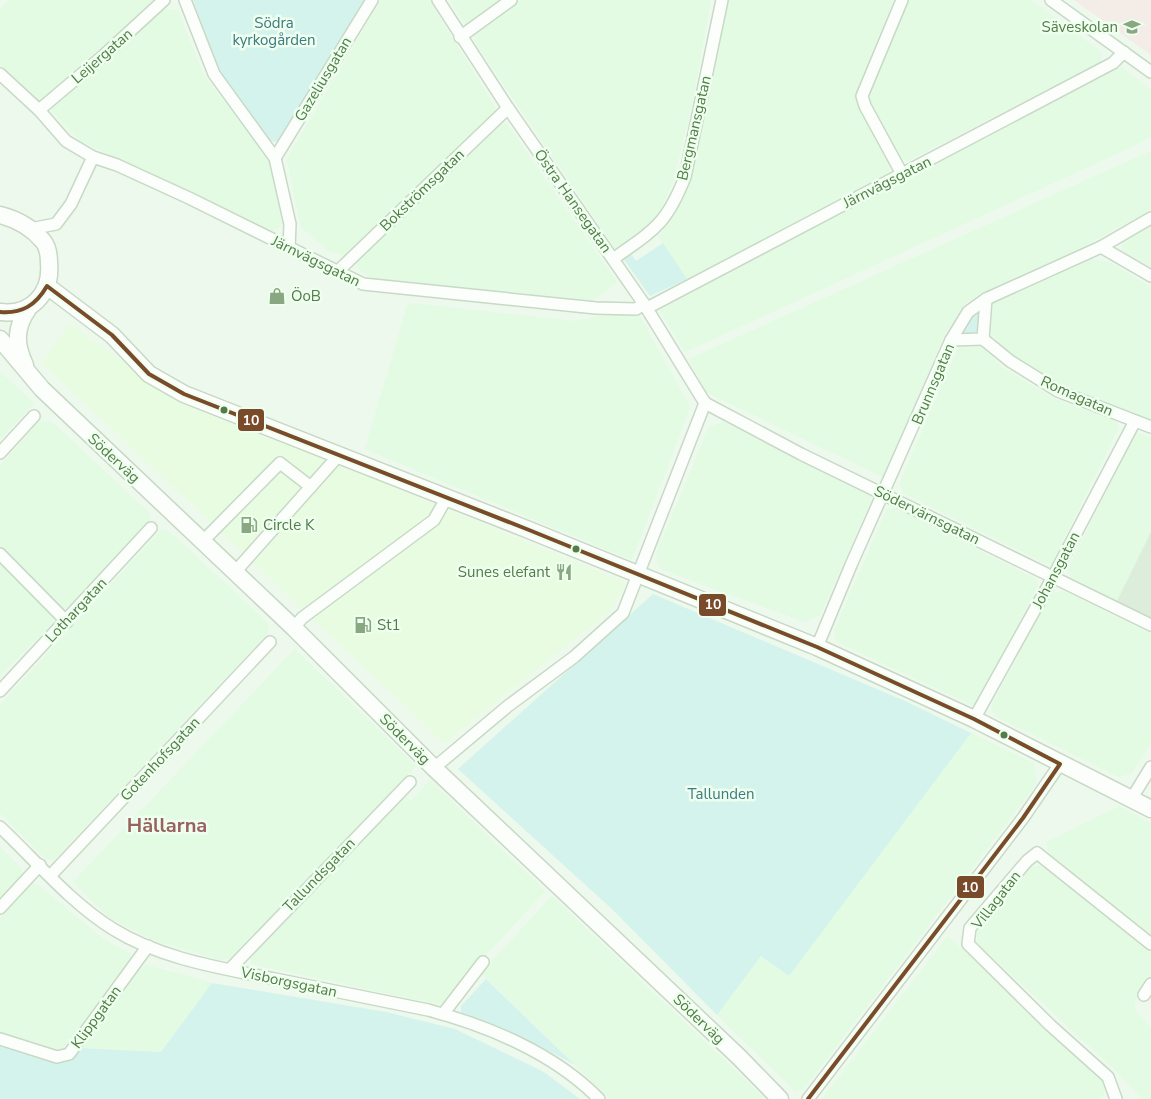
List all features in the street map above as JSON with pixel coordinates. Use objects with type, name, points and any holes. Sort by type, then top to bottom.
[{"type":"main road","points":[[4,213],[30,229],[44,242],[48,253],[50,269],[47,286],[112,335],[149,374],[184,394],[447,497],[638,576],[817,646],[974,719],[1151,809]]},
{"type":"main road","name":"Söderväg","points":[[32,378],[18,350],[18,330],[20,320],[28,309],[40,299],[47,286]]},
{"type":"main road","points":[[0,312],[16,313],[28,309]]},
{"type":"main road","name":"Söderväg","points":[[0,339],[32,378],[294,628],[434,768],[732,1051],[780,1099]]},
{"type":"street","name":"Leijergatan","points":[[39,110],[103,56],[164,0]]},
{"type":"street","points":[[185,0],[214,74],[275,158],[290,224],[290,248]]},
{"type":"street","name":"Gazeliusgatan","points":[[275,158],[372,0]]},
{"type":"street","name":"Östra Hansegatan","points":[[438,0],[460,37],[508,108],[646,306],[705,404]]},
{"type":"street","points":[[460,37],[511,0]]},
{"type":"street","name":"Bergmansgatan","points":[[613,259],[658,227],[677,196],[685,177],[722,0]]},
{"type":"street","points":[[902,0],[862,96],[865,106],[902,174]]},
{"type":"street","points":[[1051,0],[1151,72]]},
{"type":"street","name":"Järnvägsgatan","points":[[0,74],[39,110],[66,140],[93,157],[117,165],[189,198],[363,284],[376,287],[596,308],[628,309],[646,306],[993,128],[1113,63],[1124,52]]},
{"type":"street","name":"Bokströmsgatan","points":[[337,272],[508,108]]},
{"type":"street","points":[[30,229],[56,224],[71,204],[93,157]]},
{"type":"street","name":"Brunnsgatan","points":[[817,646],[951,340],[968,312],[986,299],[1101,247],[1151,218]]},
{"type":"street","points":[[1101,247],[1151,276]]},
{"type":"street","points":[[951,340],[983,339],[986,299]]},
{"type":"street","name":"Romagatan","points":[[983,339],[1010,361],[1058,391],[1151,427]]},
{"type":"street","points":[[434,768],[508,706],[574,657],[623,613],[705,404]]},
{"type":"street","name":"Södervärnsgatan","points":[[705,404],[801,454],[1151,624]]},
{"type":"street","points":[[0,453],[34,416]]},
{"type":"street","name":"Johansgatan","points":[[974,719],[1053,577],[1135,421]]},
{"type":"street","points":[[235,572],[339,455]]},
{"type":"street","points":[[202,542],[280,463],[311,487]]},
{"type":"street","points":[[294,628],[302,618],[434,520],[447,497]]},
{"type":"street","name":"Lothargatan","points":[[0,691],[66,622],[151,528]]},
{"type":"street","points":[[0,554],[66,622]]},
{"type":"street","name":"Gotenhofsgatan","points":[[51,876],[270,642]]},
{"type":"street","points":[[808,1099],[1018,824],[1060,764]]},
{"type":"street","points":[[1132,798],[1151,767]]},
{"type":"street","name":"Tallundsgatan","points":[[230,969],[410,782]]},
{"type":"street","name":"Visborgsgatan","points":[[0,827],[51,876],[113,929],[148,946],[186,959],[443,1014],[485,1029],[523,1046],[586,1086],[599,1099]]},
{"type":"street","name":"Villagatan","points":[[1116,1099],[1108,1077],[1050,1025],[968,944],[970,928],[1027,861],[1037,853],[1151,944]]},
{"type":"street","points":[[0,908],[40,865]]},
{"type":"street","name":"Klippgatan","points":[[0,1039],[57,1057],[69,1054],[148,946]]},
{"type":"street","points":[[443,1014],[484,962]]},
{"type":"street","points":[[1144,995],[1151,984]]},
{"type":"shaded area","points":[[9,0],[157,0],[40,103],[0,64],[0,9]]},
{"type":"shaded area","points":[[381,0],[429,0],[495,107],[495,114],[344,255],[330,252],[301,227],[287,159]]},
{"type":"shaded area","points":[[450,0],[503,0],[469,24],[464,23]]},
{"type":"shaded area","points":[[520,0],[711,0],[692,103],[673,181],[654,226],[617,251],[474,41],[477,30]]},
{"type":"shaded area","points":[[724,0],[894,0],[858,87],[858,106],[891,166],[888,174],[687,279],[658,236],[663,231],[687,185]]},
{"type":"shaded area","points":[[906,0],[1031,0],[1101,52],[1101,61],[908,161],[898,159],[866,99]]},
{"type":"shaded area","name":"Säveskolan","points":[[1074,0],[1151,0],[1151,55]]},
{"type":"shaded area","points":[[164,8],[178,11],[205,78],[271,159],[283,224],[270,233],[79,140],[50,109]]},
{"type":"shaded area","points":[[1122,67],[1151,90],[1151,136],[1138,144],[685,352],[660,310],[906,178]]},
{"type":"shaded area","points":[[501,123],[507,124],[617,282],[593,300],[374,279],[361,272],[355,261]]},
{"type":"shaded area","points":[[1151,151],[1151,210],[1083,247],[982,293],[965,303],[946,332],[883,477],[706,392],[689,359]]},
{"type":"shaded area","points":[[1151,226],[1151,267],[1122,250],[1122,241]]},
{"type":"shaded area","points":[[1091,259],[1111,263],[1151,287],[1151,420],[1057,385],[1013,358],[990,332],[994,303]]},
{"type":"shaded area","points":[[408,303],[575,321],[636,309],[690,407],[632,560],[365,449]]},
{"type":"shaded area","points":[[69,324],[124,362],[359,473],[626,583],[610,611],[444,743],[42,363]]},
{"type":"shaded area","points":[[967,346],[982,347],[1003,368],[1053,398],[1116,421],[1119,427],[1052,564],[1046,564],[903,493],[900,483],[958,348]]},
{"type":"shaded area","points":[[0,372],[34,403],[0,439]]},
{"type":"shaded area","points":[[40,421],[53,423],[149,513],[150,520],[67,608],[58,606],[0,547],[0,466]]},
{"type":"shaded area","points":[[724,422],[873,496],[820,615],[805,622],[663,570],[658,564],[656,554],[709,427]]},
{"type":"shaded area","points":[[1136,432],[1151,438],[1151,532],[1117,601],[1071,577],[1068,569]]},
{"type":"shaded area","points":[[895,508],[1036,579],[1038,585],[978,703],[972,705],[837,642],[834,631],[887,509]]},
{"type":"shaded area","points":[[161,530],[169,531],[269,624],[267,634],[54,860],[46,859],[0,813],[0,705]]},
{"type":"shaded area","points":[[1151,532],[1151,618],[1117,601]]},
{"type":"shaded area","points":[[0,562],[52,613],[53,623],[0,676]]},
{"type":"shaded area","points":[[1064,591],[1151,634],[1151,743],[1132,773],[1119,777],[995,716],[991,706],[1052,593]]},
{"type":"shaded area","points":[[295,649],[416,766],[233,957],[221,960],[155,941],[108,917],[73,882]]},
{"type":"shaded area","points":[[971,733],[1033,763],[1037,783],[803,1090],[795,1091],[717,1015],[761,956],[789,976]]},
{"type":"shaded area","points":[[430,780],[545,891],[440,1005],[252,964],[250,956],[405,794],[411,801]]},
{"type":"shaded area","points":[[1120,806],[1151,824],[1151,938],[1049,853],[1046,842]]},
{"type":"shaded area","points":[[0,847],[22,869],[23,877],[0,902]]},
{"type":"shaded area","points":[[1042,865],[1151,953],[1151,975],[1135,999],[1135,1010],[1151,1028],[1151,1099],[1142,1099],[1114,1069],[976,942],[978,931],[1031,867]]},
{"type":"shaded area","points":[[31,884],[38,885],[103,939],[131,954],[132,960],[64,1047],[58,1050],[0,1032],[0,918]]},
{"type":"shaded area","points":[[552,896],[762,1096],[762,1099],[610,1099],[481,973]]},
{"type":"shaded area","points":[[948,936],[1106,1081],[1105,1092],[1099,1099],[822,1099]]},
{"type":"shaded area","points":[[147,965],[212,983],[161,1052],[79,1048],[139,969]]},
{"type":"green space","name":"Södra kyrkogården","points":[[193,0],[364,0],[282,140],[274,142],[267,140],[218,72]]},
{"type":"green space","points":[[663,243],[687,279],[650,296],[623,258],[631,254],[636,261]]},
{"type":"green space","points":[[979,309],[982,311],[977,331],[970,335],[959,335],[972,315]]},
{"type":"green space","name":"Tallunden","points":[[653,594],[905,701],[971,733],[789,976],[761,956],[717,1015],[613,910],[458,769]]},
{"type":"green space","points":[[486,979],[575,1065],[519,1036],[461,1013],[461,1006]]},
{"type":"green space","points":[[212,983],[386,1012],[455,1029],[544,1072],[580,1099],[0,1099],[0,1045],[57,1062],[71,1058],[79,1048],[161,1052]]},
{"type":"transit line","name":"10","points":[[0,312],[22,310],[28,307],[43,293],[47,286],[112,335],[149,374],[184,394],[529,530],[817,647],[974,719],[1060,764],[1023,818],[808,1099]]},
{"type":"place","name":"Säveskolan","points":[[1132,27]]},
{"type":"place","name":"ÖoB","points":[[277,296]]},
{"type":"place","name":"Circle K","points":[[249,525]]},
{"type":"place","name":"Sunes elefant","points":[[564,572]]},
{"type":"place","name":"St1","points":[[363,625]]},
{"type":"district","name":"Hällarna","points":[[167,825]]}]
